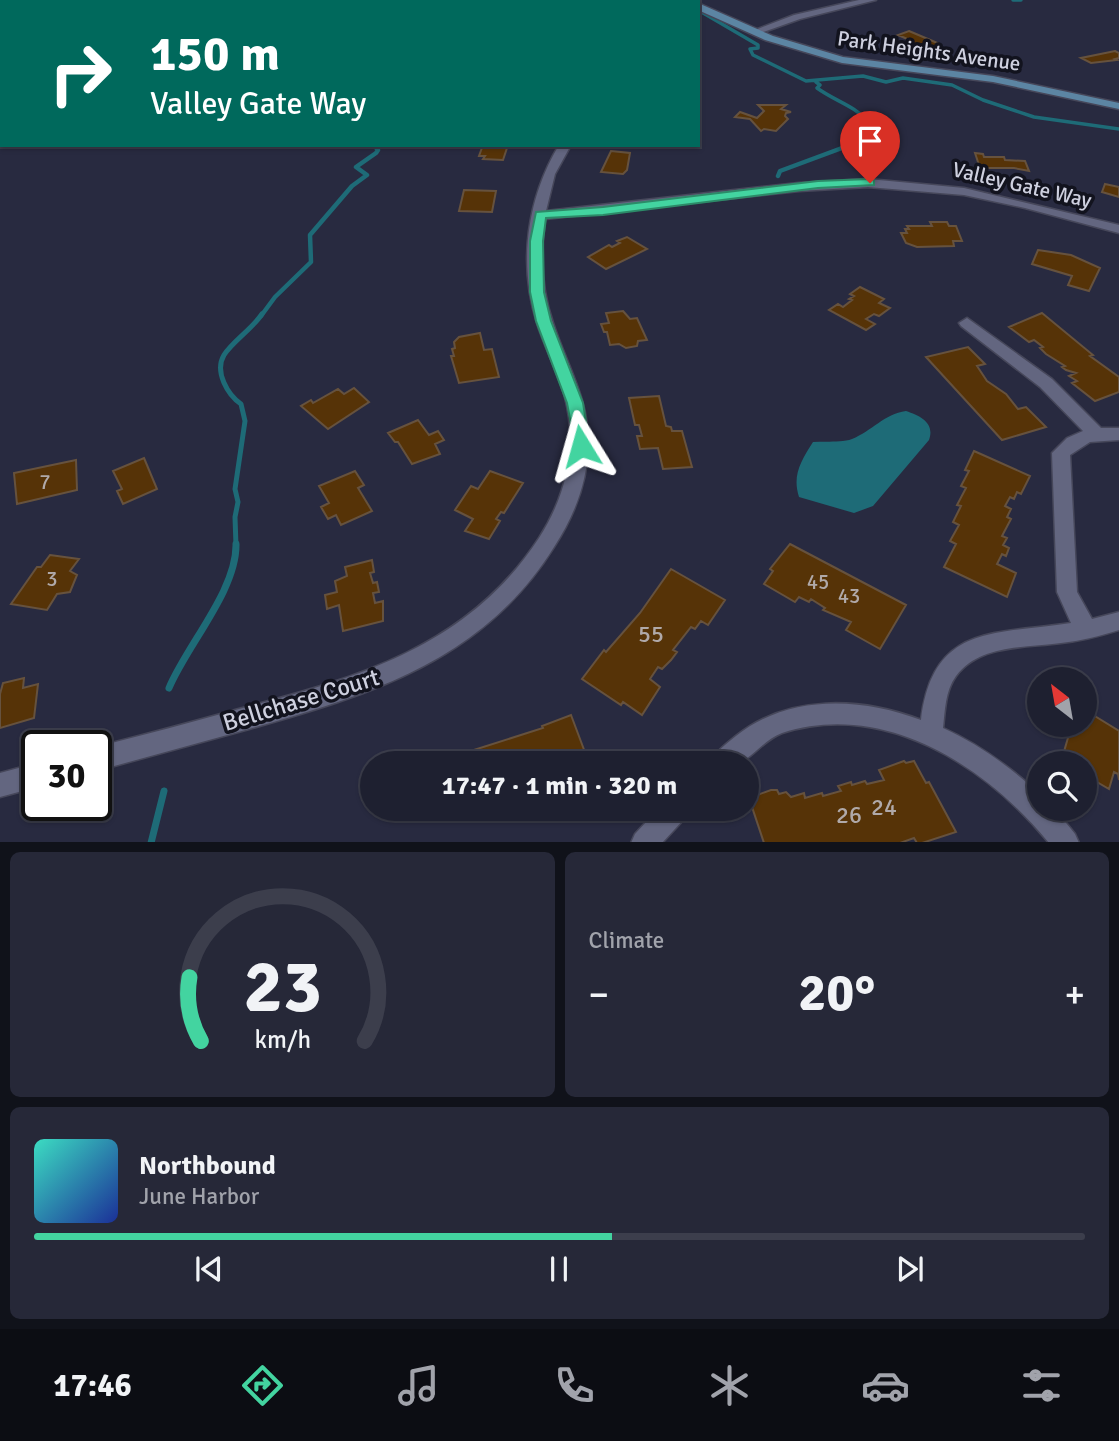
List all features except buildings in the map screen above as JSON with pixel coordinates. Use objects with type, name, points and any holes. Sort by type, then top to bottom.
[{"type":"main road","name":"Park Heights Avenue","points":[[700,7],[792,46],[842,60],[993,79],[1119,106]]},
{"type":"street","points":[[755,32],[797,17],[871,0]]},
{"type":"street","name":"Bellchase Court","points":[[112,755],[310,701],[388,673],[424,655],[467,627],[523,575],[544,548],[560,520],[572,490],[581,446],[575,403],[544,321],[537,292],[536,254],[540,215],[548,176],[564,147]]},
{"type":"street","name":"Valley Gate Way","points":[[540,215],[603,211],[818,185],[870,183],[981,193],[1119,229]]},
{"type":"street","points":[[967,323],[1046,383],[1096,433]]},
{"type":"street","points":[[1088,630],[1073,608],[1067,592],[1061,453],[1067,446],[1096,433],[1119,434]]},
{"type":"street","points":[[931,734],[939,687],[947,671],[974,648],[1000,639],[1088,630],[1119,621]]},
{"type":"street","points":[[737,751],[757,734],[778,723],[832,714],[864,715],[931,734],[993,771],[1051,822],[1066,842]]},
{"type":"street","points":[[0,785],[21,779]]},
{"type":"street","points":[[644,842],[664,821]]},
{"type":"shaded area","points":[[906,411],[925,421],[930,429],[929,440],[873,506],[854,513],[799,497],[797,475],[813,442],[852,439],[885,419]]},
{"type":"waterway","points":[[1013,0],[1021,0]]},
{"type":"waterway","points":[[700,11],[758,45],[758,48],[750,49],[753,55],[806,81],[863,76],[886,82],[903,78],[952,85],[983,100],[1034,117],[1119,129]]},
{"type":"waterway","points":[[816,82],[820,85],[817,88],[868,121],[864,128],[851,137]]},
{"type":"waterway","points":[[778,176],[780,171],[842,148],[850,143],[851,137]]},
{"type":"waterway","points":[[261,316],[275,297],[311,262],[310,235],[352,186],[367,175],[356,167],[376,153],[378,150],[376,147]]},
{"type":"waterway","points":[[236,544],[235,517],[238,502],[235,489],[245,421],[241,404],[231,395],[224,382],[221,362],[228,350],[262,314]]},
{"type":"waterway","points":[[169,688],[220,598],[234,562],[236,544]]},
{"type":"waterway","points":[[151,842],[164,791]]},
{"type":"route","points":[[581,446],[575,403],[544,321],[537,292],[536,241],[540,215],[603,211],[818,185],[870,183]]}]
